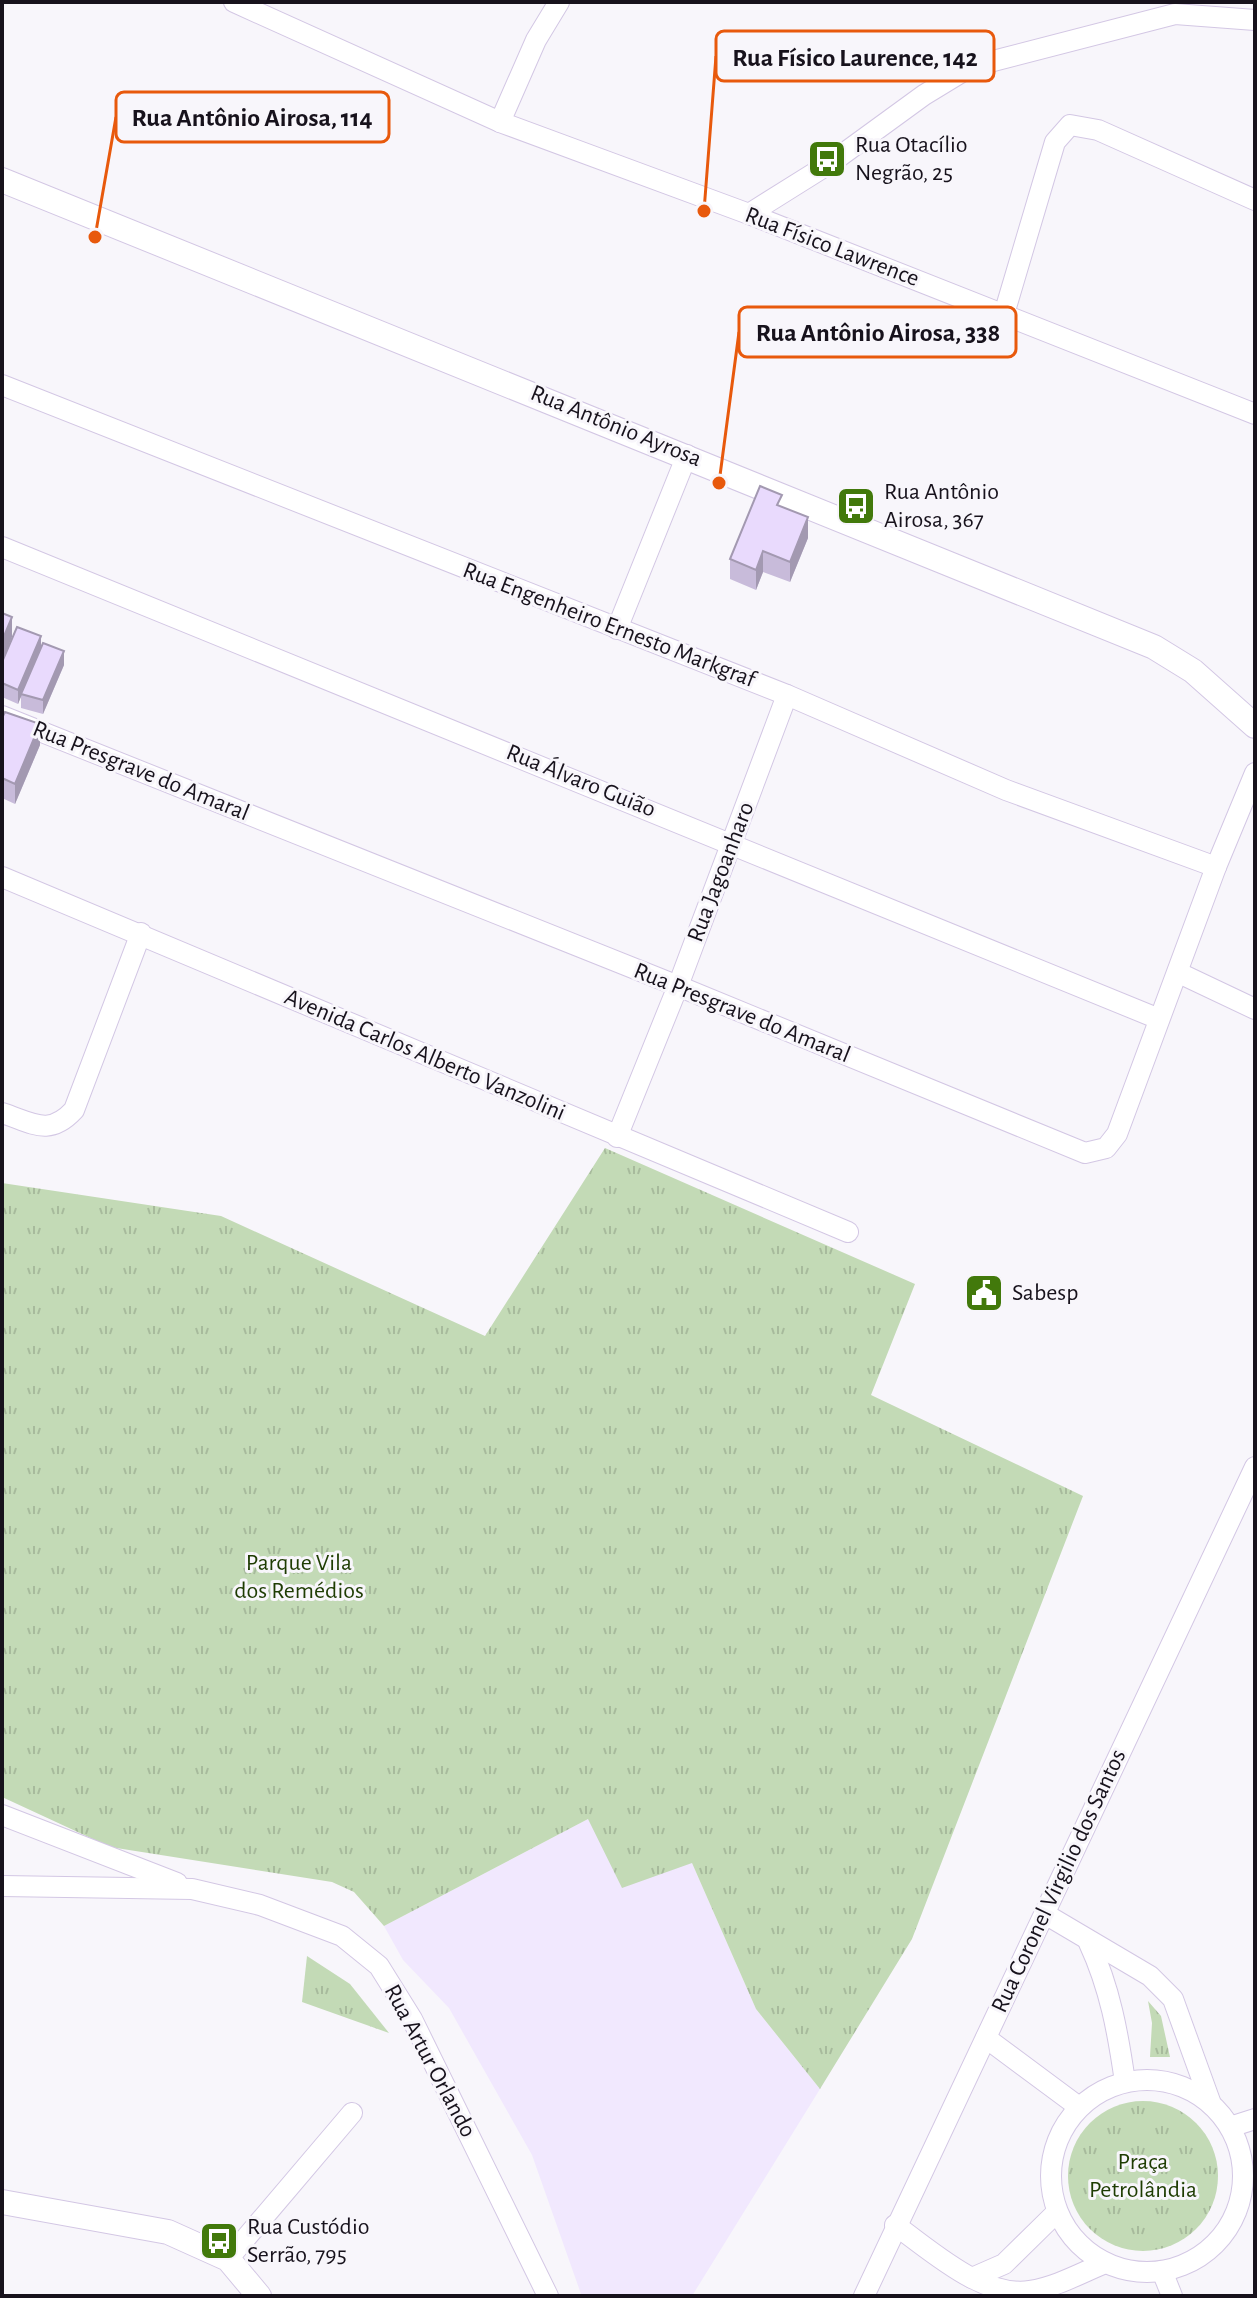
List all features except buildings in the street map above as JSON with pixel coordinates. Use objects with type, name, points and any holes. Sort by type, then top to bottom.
[{"type":"street","name":"Rua Físico Lawrence","points":[[234,2],[268,8],[500,122],[749,214],[1255,414]]},
{"type":"street","points":[[500,122],[536,40],[559,2]]},
{"type":"street","points":[[749,214],[970,67],[1175,14],[1255,20]]},
{"type":"street","points":[[1004,314],[1055,142],[1070,125],[1098,130],[1255,200]]},
{"type":"street","name":"Rua Antônio Ayrosa","points":[[2,180],[687,455],[1154,647],[1193,671],[1255,726]]},
{"type":"street","name":"Rua Engenheiro Ernesto Markgraf","points":[[2,385],[787,695],[1006,790],[1216,867]]},
{"type":"street","points":[[617,629],[687,455]]},
{"type":"street","name":"Rua Álvaro Guião","points":[[2,547],[1159,1019]]},
{"type":"street","name":"Rua Jagoanharo","points":[[617,1137],[678,986],[787,695]]},
{"type":"street","name":"Rua Presgrave do Amaral","points":[[2,716],[678,986],[1085,1153],[1106,1148],[1117,1134],[1216,867],[1255,773]]},
{"type":"street","name":"Avenida Carlos Alberto Vanzolini","points":[[2,877],[848,1232]]},
{"type":"street","points":[[2,1113],[44,1127],[61,1124],[74,1110],[141,933]]},
{"type":"street","points":[[1179,973],[1255,1009]]},
{"type":"street","name":"Rua Coronel Virgilio dos Santos","points":[[864,2296],[1255,1467]]},
{"type":"street","points":[[2,1815],[192,1889]]},
{"type":"street","name":"Rua Artur Orlando","points":[[2,1886],[192,1889],[307,1919],[342,1936],[379,1966],[412,2019],[548,2296]]},
{"type":"street","points":[[1045,1914],[1089,1943],[1150,1976],[1173,1999],[1211,2104]]},
{"type":"street","points":[[1089,1943],[1103,1972],[1125,2082]]},
{"type":"street","points":[[986,2038],[1079,2107]]},
{"type":"street","points":[[1155,2080],[1185,2087],[1211,2104],[1230,2127],[1241,2156],[1242,2187],[1234,2217],[1216,2243],[1191,2261],[1162,2271],[1133,2272],[1105,2263],[1076,2242],[1057,2212],[1050,2185],[1052,2156],[1062,2130],[1079,2107],[1093,2096],[1125,2082],[1155,2080]]},
{"type":"street","points":[[228,2259],[352,2113]]},
{"type":"street","points":[[1230,2127],[1255,2119]]},
{"type":"street","points":[[2,2202],[168,2232],[228,2259],[259,2296]]},
{"type":"street","points":[[972,2278],[1004,2264],[1057,2212]]},
{"type":"street","points":[[895,2225],[990,2288],[1027,2292],[1105,2263]]},
{"type":"street","points":[[1162,2271],[1172,2296]]},
{"type":"shaded area","points":[[588,1819],[692,1863],[756,2009],[820,2089],[692,2296],[581,2294],[532,2155],[449,2008],[403,1960],[384,1926]]},
{"type":"green space","name":"Parque Vila dos Remédios","points":[[605,1148],[915,1284],[871,1395],[1083,1496],[912,1939],[820,2089],[756,2009],[692,1863],[622,1888],[588,1819],[384,1926],[354,1892],[332,1882],[110,1847],[2,1797],[2,1183],[221,1216],[485,1336]]},
{"type":"green space","points":[[307,1956],[350,1984],[389,2033],[302,2002]]},
{"type":"green space","points":[[1148,2001],[1161,2016],[1170,2057],[1150,2057],[1152,2023]]},
{"type":"green space","name":"Praça Petrolândia","points":[[1143,2101],[1172,2107],[1196,2123],[1212,2147],[1218,2176],[1212,2205],[1196,2229],[1172,2245],[1143,2251],[1114,2245],[1090,2229],[1074,2205],[1068,2176],[1074,2147],[1090,2123],[1114,2107]]},
{"type":"place","name":"Rua Otacílio Negrão, 25","points":[[827,159]]},
{"type":"place","name":"Rua Físico Laurence, 142","points":[[704,211]]},
{"type":"place","name":"Rua Antônio Airosa, 114","points":[[95,237]]},
{"type":"place","name":"Rua Antônio Airosa, 338","points":[[719,483]]},
{"type":"place","name":"Rua Antônio Airosa, 367","points":[[856,506]]},
{"type":"place","name":"Sabesp","points":[[984,1293]]},
{"type":"place","name":"Rua Custódio Serrão, 795","points":[[219,2241]]}]
